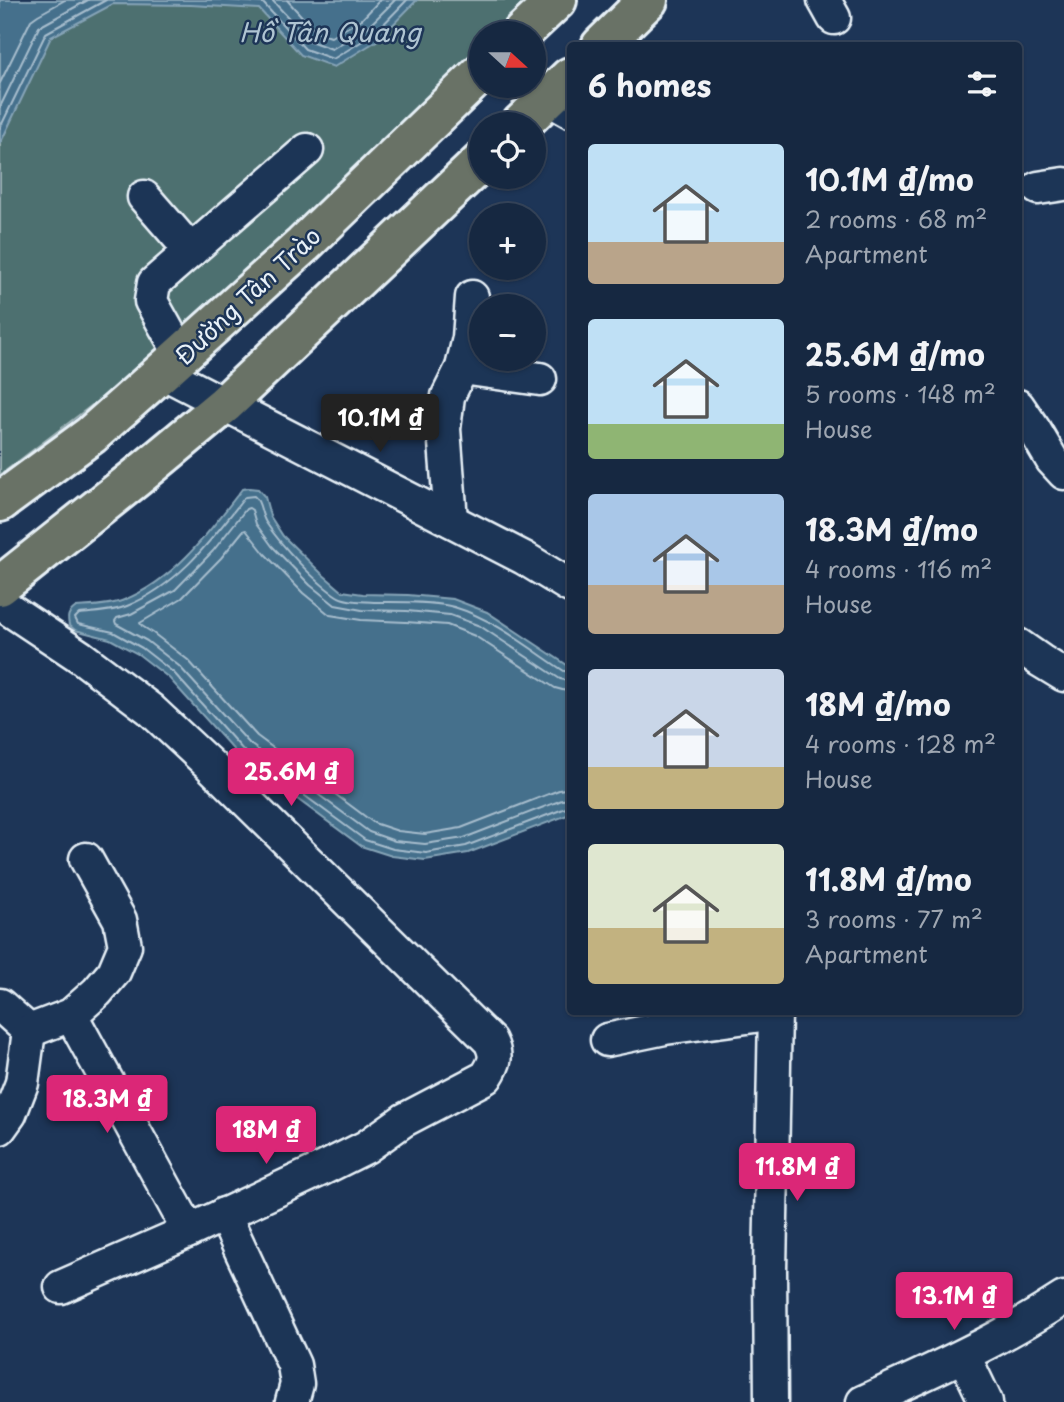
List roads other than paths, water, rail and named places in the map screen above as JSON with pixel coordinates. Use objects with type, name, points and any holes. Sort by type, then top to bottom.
[{"type":"main road","points":[[535,21],[557,0]]},
{"type":"main road","points":[[605,42],[648,0]]},
{"type":"main road","name":"Đường Tân Trào","points":[[0,502],[91,435],[172,364],[303,245],[469,85]]},
{"type":"main road","points":[[538,112],[563,95]]},
{"type":"main road","points":[[0,586],[225,404],[469,173]]},
{"type":"street","points":[[307,150],[154,283],[151,302],[172,364],[225,404],[524,558],[567,584]]},
{"type":"street","points":[[144,197],[191,251]]},
{"type":"street","points":[[451,520],[444,429],[448,396],[462,368],[469,338]]},
{"type":"street","points":[[462,368],[540,379]]},
{"type":"street","points":[[1022,412],[1052,460],[1064,473]]},
{"type":"street","points":[[0,603],[81,657],[150,709],[491,1041],[496,1053],[493,1066],[486,1077],[404,1120],[366,1147],[189,1231],[61,1286]]},
{"type":"street","points":[[1022,648],[1064,675]]},
{"type":"street","points":[[29,1031],[71,1015],[97,992],[114,972],[125,946],[120,919],[86,859]]},
{"type":"street","points":[[0,1005],[29,1031]]},
{"type":"street","points":[[71,1015],[189,1231]]},
{"type":"street","points":[[607,1040],[665,1028],[754,1015]]},
{"type":"street","points":[[771,1402],[770,1270],[775,1015]]},
{"type":"street","points":[[0,1128],[10,1114],[22,1083],[29,1031]]},
{"type":"street","points":[[224,1214],[294,1365],[297,1384],[292,1402]]},
{"type":"street","points":[[863,1402],[964,1356],[1027,1323],[1064,1298]]},
{"type":"street","points":[[964,1356],[986,1402]]},
{"type":"water","name":"Hồ Tân Quang","points":[[0,0],[417,0],[378,40],[334,67],[301,55],[259,9],[113,4],[51,37],[0,144]]},
{"type":"water","points":[[242,489],[258,489],[265,497],[270,516],[283,536],[342,591],[453,599],[487,612],[567,665],[567,815],[468,853],[425,860],[392,856],[361,846],[239,756],[169,678],[138,654],[110,639],[75,630],[69,625],[69,615],[76,607],[119,602],[160,580],[190,553]]}]
